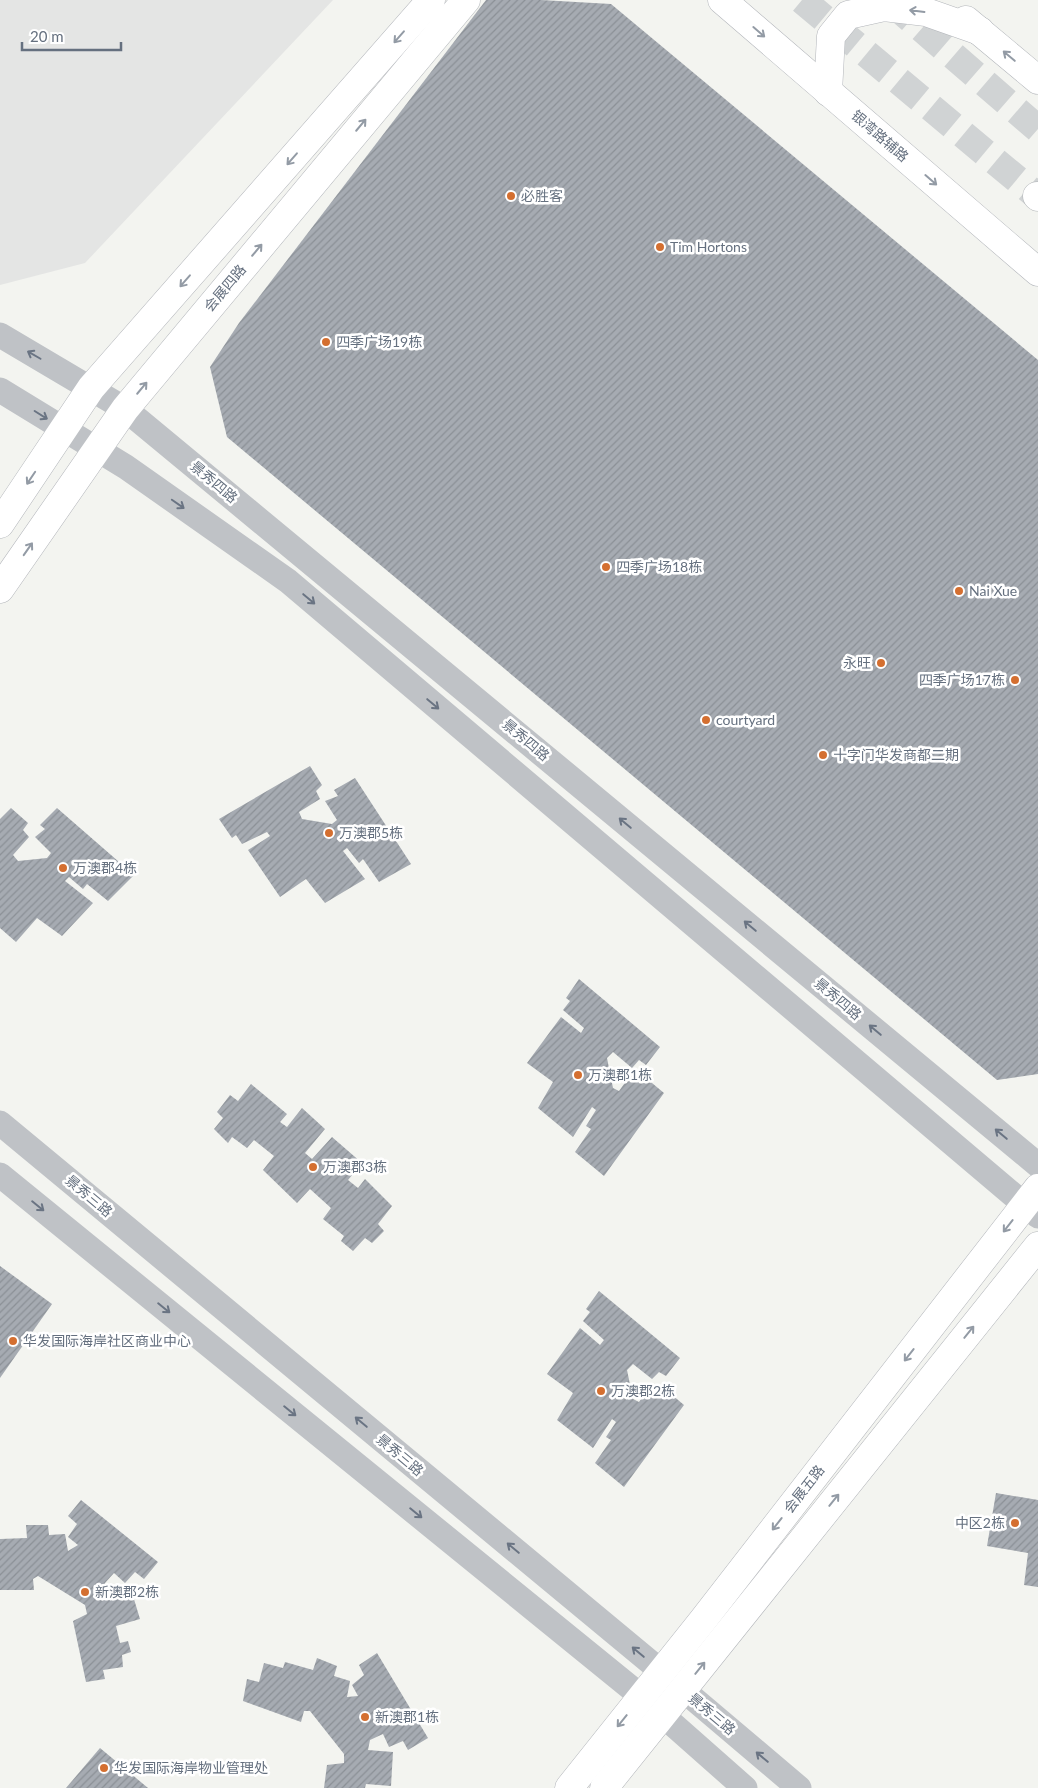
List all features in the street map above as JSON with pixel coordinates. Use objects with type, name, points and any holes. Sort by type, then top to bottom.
[{"type":"main road","points":[[0,524],[91,388],[431,0]]},
{"type":"main road","name":"会展四路","points":[[0,589],[125,409],[466,0]]},
{"type":"main road","name":"银湾路辅路","points":[[722,0],[1038,272]]},
{"type":"main road","points":[[940,0],[1038,80]]},
{"type":"main road","points":[[828,92],[831,36],[848,15],[884,7],[926,12],[980,32]]},
{"type":"main road","name":"会展五路","points":[[569,1788],[1034,1203]]},
{"type":"main road","points":[[604,1788],[1038,1246]]},
{"type":"street","name":"景秀四路","points":[[0,335],[125,409],[1038,1165]]},
{"type":"street","points":[[0,390],[126,468],[288,581],[1034,1203]]},
{"type":"street","name":"景秀三路","points":[[0,1123],[800,1788]]},
{"type":"street","points":[[0,1175],[642,1697],[745,1788]]},
{"type":"shaded area","points":[[0,0],[333,0],[85,263],[0,285]]},
{"type":"building","name":"十字门华发商都二期","points":[[486,0],[541,0],[611,4],[1038,360],[1038,1074],[997,1080],[227,437],[210,367],[239,323]]},
{"type":"building","name":"万澳郡5栋","points":[[310,766],[322,785],[316,791],[320,799],[299,812],[302,819],[332,824],[337,820],[325,801],[338,796],[334,790],[355,778],[411,864],[379,882],[363,859],[359,863],[347,848],[343,851],[365,879],[325,903],[306,879],[280,897],[248,850],[270,836],[267,832],[242,844],[236,835],[232,838],[219,819]]},
{"type":"building","name":"万澳郡4栋","points":[[11,808],[28,823],[23,830],[29,837],[13,855],[18,861],[47,858],[51,853],[35,837],[45,829],[40,825],[57,808],[134,875],[108,901],[87,884],[83,889],[69,877],[65,881],[93,903],[62,936],[37,918],[16,942],[0,928],[0,819]]},
{"type":"building","name":"万澳郡1栋","points":[[579,979],[660,1047],[646,1065],[639,1060],[632,1068],[613,1052],[607,1058],[613,1088],[619,1091],[632,1073],[642,1083],[646,1078],[664,1093],[604,1176],[575,1152],[591,1129],[586,1126],[596,1110],[592,1107],[573,1137],[538,1108],[553,1082],[527,1063],[561,1017],[581,1033],[584,1028],[563,1010],[570,1001],[566,998]]},
{"type":"building","name":"万澳郡3栋","points":[[251,1084],[287,1114],[280,1122],[287,1127],[302,1108],[325,1129],[305,1153],[312,1159],[332,1137],[362,1163],[348,1180],[358,1188],[365,1179],[392,1206],[378,1224],[384,1231],[372,1243],[365,1238],[353,1251],[341,1241],[344,1236],[323,1219],[331,1208],[310,1189],[297,1203],[263,1170],[274,1156],[254,1140],[247,1148],[232,1137],[228,1143],[214,1129],[223,1118],[217,1112],[230,1095],[238,1101]]},
{"type":"building","name":"华发国际海岸社区商业中心","points":[[0,1266],[52,1304],[0,1378]]},
{"type":"building","name":"万澳郡2栋","points":[[599,1291],[680,1358],[666,1376],[659,1372],[652,1379],[633,1364],[627,1370],[633,1399],[639,1402],[652,1385],[662,1395],[665,1389],[684,1405],[624,1487],[595,1463],[611,1440],[606,1437],[616,1422],[612,1419],[593,1448],[557,1420],[573,1393],[547,1374],[580,1328],[600,1345],[604,1340],[583,1321],[590,1312],[586,1309]]},
{"type":"building","name":"中区2栋","points":[[996,1493],[1038,1500],[1038,1587],[1024,1585],[1028,1553],[987,1546]]},
{"type":"building","name":"新澳郡2栋","points":[[81,1500],[158,1562],[144,1579],[135,1572],[125,1583],[114,1573],[105,1583],[106,1594],[130,1586],[140,1619],[116,1626],[120,1643],[128,1641],[131,1652],[122,1655],[123,1667],[103,1670],[105,1679],[86,1682],[73,1621],[87,1614],[85,1605],[38,1576],[33,1579],[34,1590],[0,1590],[0,1539],[27,1538],[26,1525],[48,1525],[49,1535],[65,1534],[68,1551],[78,1545],[68,1537],[77,1524],[68,1516]]},
{"type":"building","name":"新澳郡1栋","points":[[377,1653],[428,1738],[408,1750],[403,1741],[389,1747],[383,1734],[370,1740],[368,1750],[393,1752],[391,1786],[366,1784],[365,1788],[324,1788],[327,1765],[344,1763],[344,1754],[310,1711],[304,1711],[301,1722],[243,1701],[247,1679],[259,1682],[264,1663],[283,1668],[285,1662],[313,1670],[317,1658],[337,1666],[334,1676],[350,1681],[347,1697],[358,1696],[352,1685],[364,1675],[359,1665]]},
{"type":"building","name":"华发国际海岸物业管理处","points":[[100,1748],[148,1788],[66,1788]]},
{"type":"tunnel","points":[[802,0],[1037,196]]},
{"type":"tunnel","points":[[890,1],[1038,129]]},
{"type":"place","name":"必胜客","points":[[511,196]]},
{"type":"place","name":"Tim Hortons","points":[[660,247]]},
{"type":"place","name":"四季广场19栋","points":[[326,342]]},
{"type":"place","name":"四季广场18栋","points":[[606,567]]},
{"type":"place","name":"Nai Xue","points":[[959,591]]},
{"type":"place","name":"永旺","points":[[881,663]]},
{"type":"place","name":"四季广场17栋","points":[[1015,680]]},
{"type":"place","name":"courtyard","points":[[706,720]]},
{"type":"place","name":"十字门华发商都二期","points":[[823,755]]},
{"type":"place","name":"万澳郡5栋","points":[[329,833]]},
{"type":"place","name":"万澳郡4栋","points":[[63,868]]},
{"type":"place","name":"万澳郡1栋","points":[[578,1075]]},
{"type":"place","name":"万澳郡3栋","points":[[313,1167]]},
{"type":"place","name":"华发国际海岸社区商业中心","points":[[13,1341]]},
{"type":"place","name":"万澳郡2栋","points":[[601,1391]]},
{"type":"place","name":"中区2栋","points":[[1015,1523]]},
{"type":"place","name":"新澳郡2栋","points":[[85,1592]]},
{"type":"place","name":"新澳郡1栋","points":[[365,1717]]},
{"type":"place","name":"华发国际海岸物业管理处","points":[[104,1768]]}]
